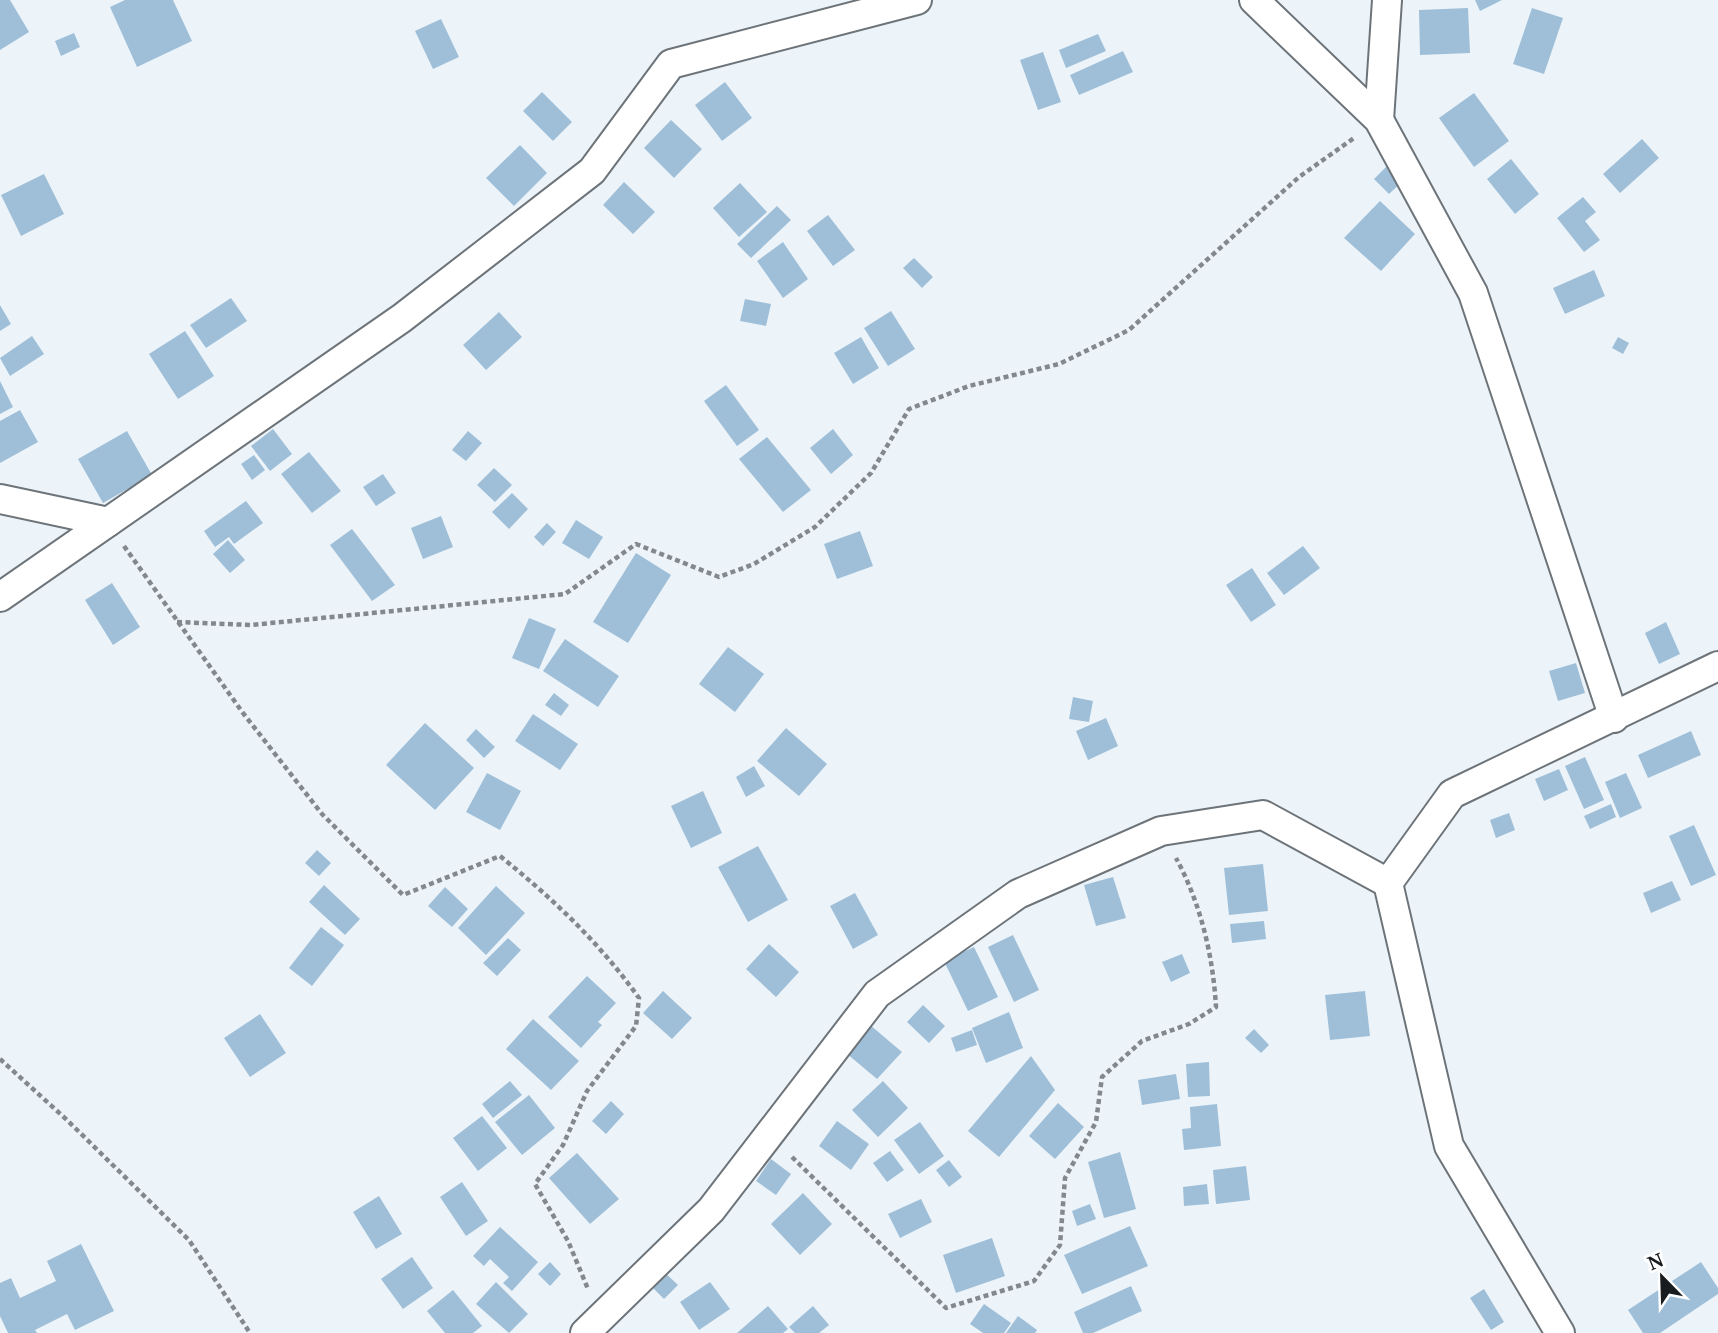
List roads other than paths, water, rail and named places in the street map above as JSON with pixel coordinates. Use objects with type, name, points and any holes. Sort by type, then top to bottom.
[{"type":"street","points":[[0,597],[402,318],[592,171],[671,64],[917,0]]},
{"type":"street","points":[[1254,0],[1379,120],[1473,293],[1614,718]]},
{"type":"street","points":[[1379,120],[1387,0]]},
{"type":"street","points":[[0,499],[108,522]]},
{"type":"street","points":[[1388,883],[1452,794],[1718,666]]},
{"type":"street","points":[[592,1325],[711,1210],[877,994],[1018,894],[1161,831],[1263,815],[1388,883],[1449,1146],[1560,1333]]}]
